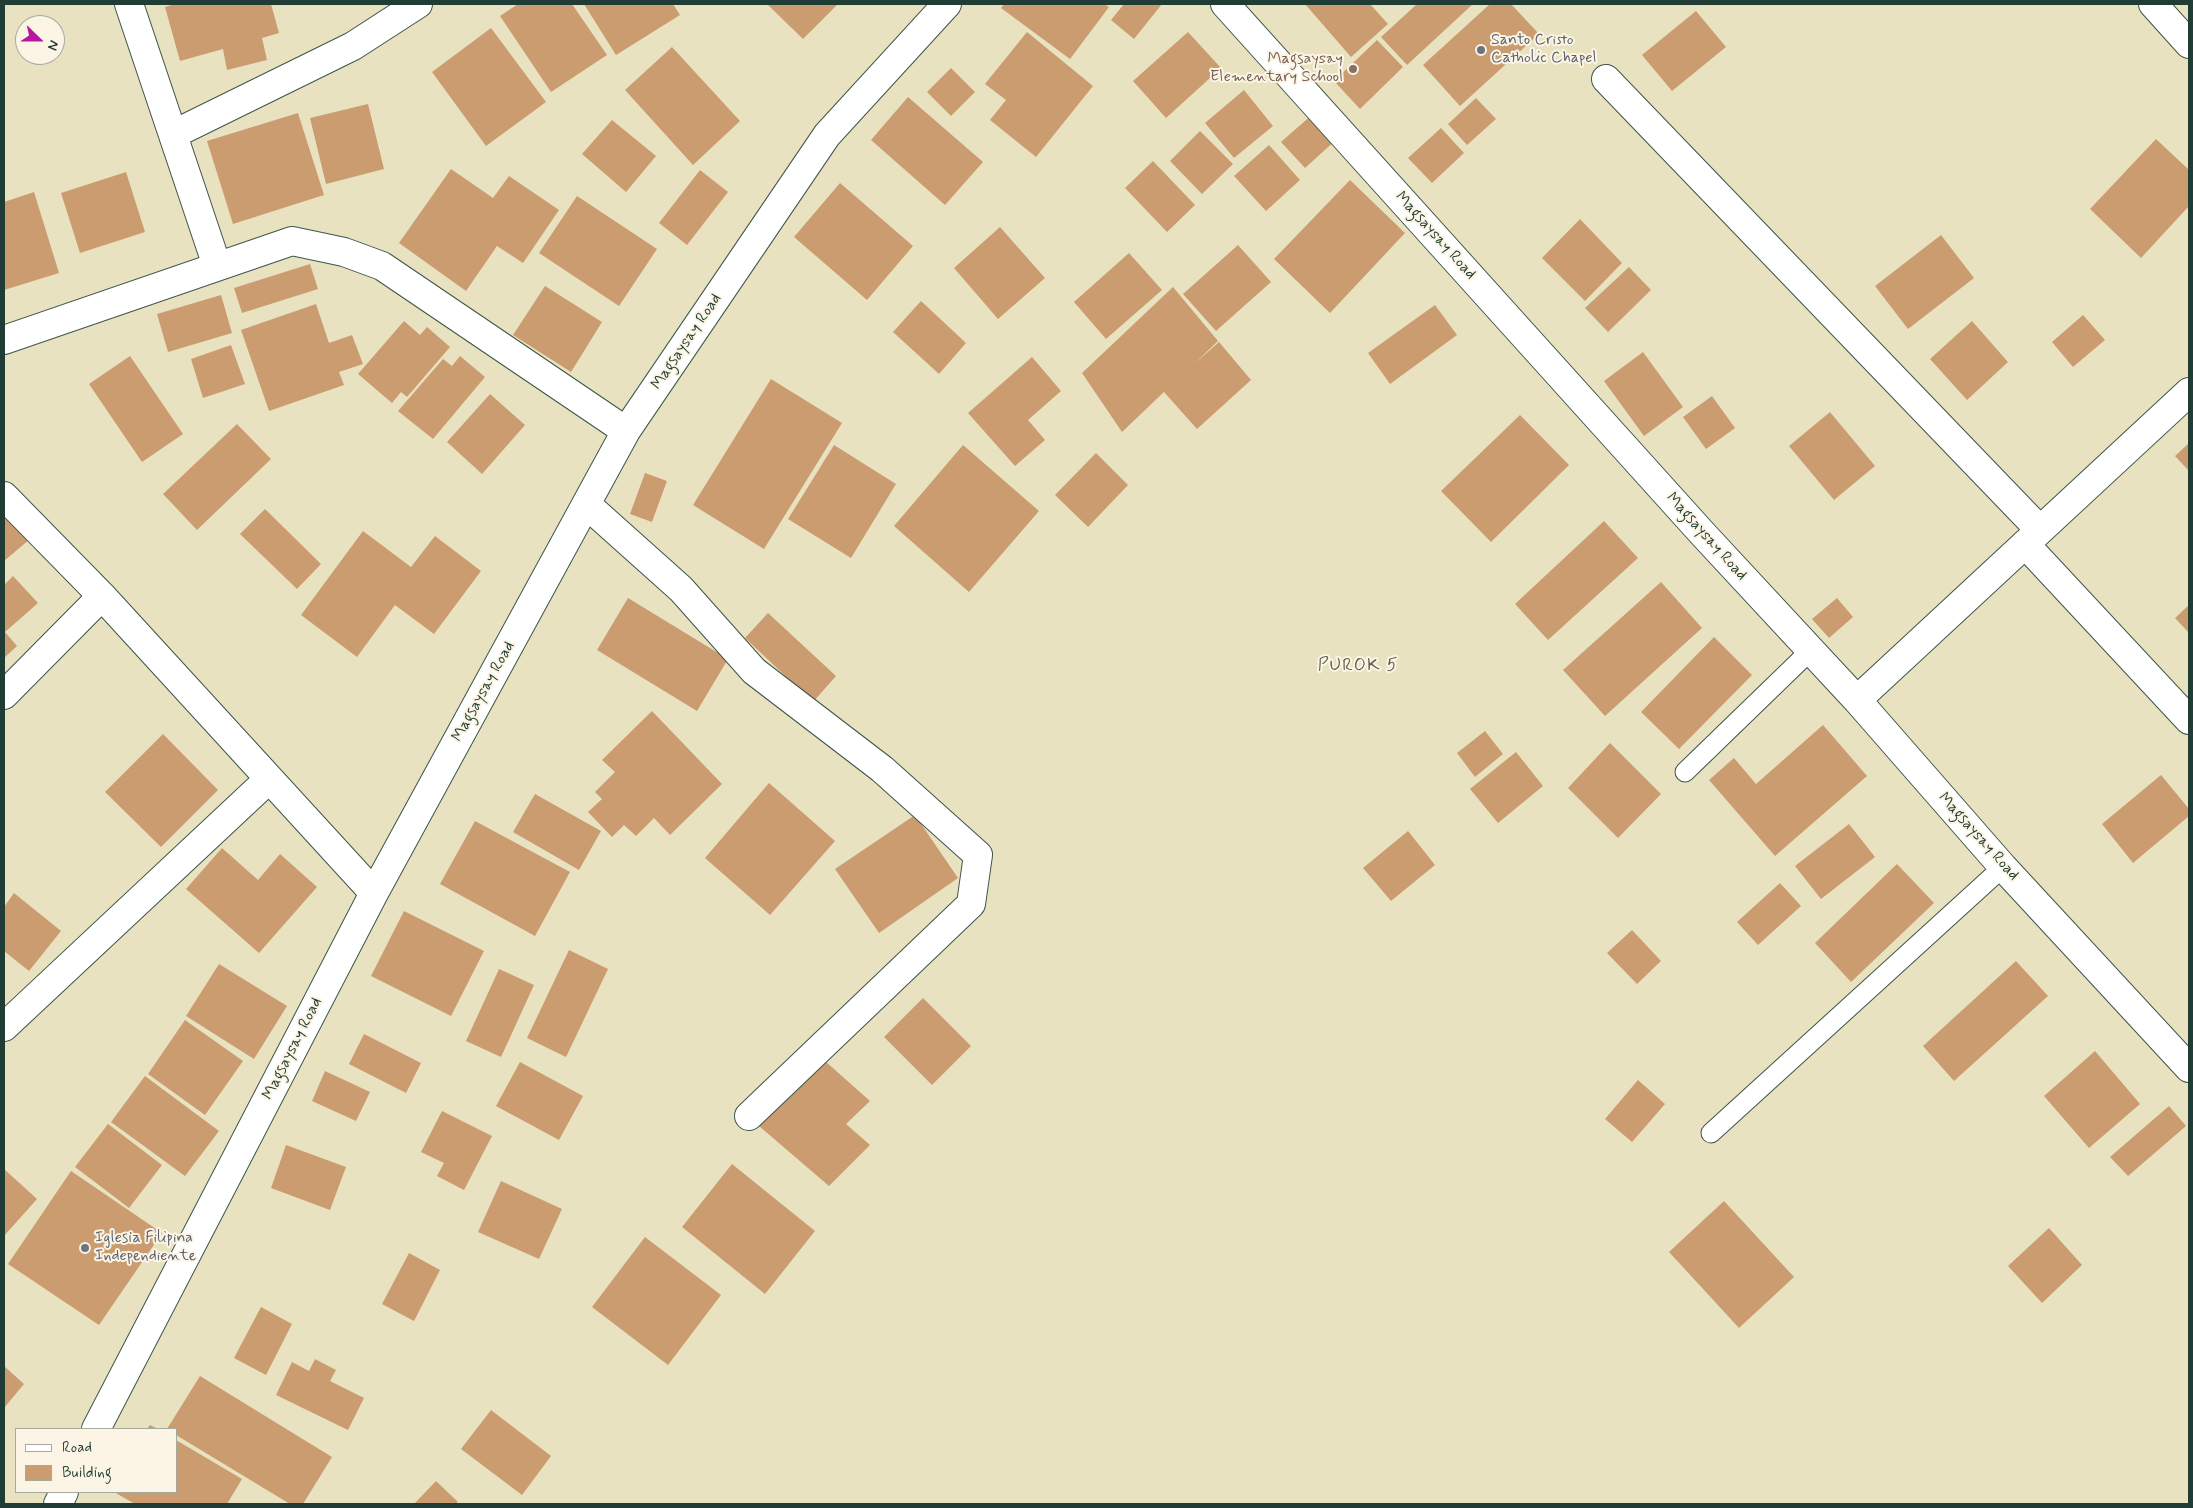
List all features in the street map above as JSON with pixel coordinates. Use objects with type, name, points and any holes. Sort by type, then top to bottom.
[{"type":"street","points":[[130,4],[217,266]]},
{"type":"street","points":[[174,134],[353,46],[418,4]]},
{"type":"street","name":"Magsaysay Road","points":[[97,1428],[374,893],[626,431],[827,135],[946,4]]},
{"type":"street","name":"Magsaysay Road","points":[[1225,4],[1702,533],[1857,700],[2003,867],[2189,1068]]},
{"type":"street","points":[[2153,4],[2189,44]]},
{"type":"street","points":[[1606,79],[2032,537],[2189,720]]},
{"type":"street","points":[[4,340],[292,241],[344,252],[382,266],[626,431]]},
{"type":"street","points":[[1857,700],[2189,392]]},
{"type":"street","points":[[4,496],[102,596],[374,893]]},
{"type":"street","points":[[586,504],[681,589],[754,671],[882,769],[978,855],[971,904],[749,1116]]},
{"type":"street","points":[[4,695],[102,596]]},
{"type":"street","points":[[4,1027],[269,779]]},
{"type":"lane","points":[[1685,772],[1811,650]]},
{"type":"lane","points":[[1711,1133],[2003,867]]},
{"type":"building","points":[[175,4],[271,4],[279,33],[262,38],[267,60],[227,70],[223,49],[180,61],[165,7]]},
{"type":"building","points":[[518,4],[572,4],[607,55],[551,92],[500,16]]},
{"type":"building","points":[[584,4],[673,4],[680,15],[616,55]]},
{"type":"building","points":[[767,4],[838,4],[803,39]]},
{"type":"building","points":[[1004,4],[1104,4],[1109,7],[1070,59],[1001,8]]},
{"type":"building","points":[[1124,4],[1162,4],[1134,39],[1111,20]]},
{"type":"building","points":[[1305,4],[1370,4],[1388,24],[1351,57]]},
{"type":"building","points":[[1417,4],[1473,4],[1407,65],[1381,37]]},
{"type":"building","name":"Santo Cristo Catholic Chapel","points":[[1490,4],[1511,4],[1539,34],[1460,106],[1423,65]]},
{"type":"building","points":[[1696,11],[1726,47],[1672,91],[1642,55]]},
{"type":"building","points":[[491,28],[546,102],[486,146],[432,72]]},
{"type":"building","points":[[1027,32],[1093,86],[1036,157],[990,120],[1006,100],[985,84]]},
{"type":"building","points":[[1188,32],[1221,68],[1166,118],[1133,81]]},
{"type":"building","points":[[1377,40],[1403,67],[1360,109],[1334,81]]},
{"type":"building","points":[[672,47],[740,121],[693,165],[625,90]]},
{"type":"building","points":[[951,68],[975,92],[951,116],[927,92]]},
{"type":"building","points":[[1244,90],[1273,126],[1234,158],[1205,123]]},
{"type":"building","points":[[908,97],[983,162],[945,205],[871,140]]},
{"type":"building","points":[[1476,98],[1496,119],[1467,145],[1448,124]]},
{"type":"building","points":[[368,104],[384,169],[326,184],[310,118]]},
{"type":"building","points":[[298,113],[324,195],[233,224],[207,141]]},
{"type":"building","points":[[1314,113],[1337,139],[1305,168],[1281,142]]},
{"type":"building","points":[[612,120],[656,156],[626,192],[582,154]]},
{"type":"building","points":[[1441,128],[1464,153],[1432,183],[1408,158]]},
{"type":"building","points":[[1200,131],[1233,164],[1202,194],[1170,161]]},
{"type":"building","points":[[2156,139],[2189,170],[2189,206],[2141,258],[2090,209]]},
{"type":"building","points":[[1269,145],[1300,180],[1266,211],[1234,176]]},
{"type":"building","points":[[1153,161],[1195,205],[1167,232],[1125,188]]},
{"type":"building","points":[[451,169],[493,198],[509,176],[559,210],[523,263],[497,246],[466,291],[399,243]]},
{"type":"building","points":[[700,170],[728,192],[687,245],[659,223]]},
{"type":"building","points":[[126,172],[145,232],[80,253],[61,193]]},
{"type":"building","points":[[1350,180],[1405,233],[1330,313],[1274,259]]},
{"type":"building","points":[[840,183],[913,246],[867,300],[794,237]]},
{"type":"building","points":[[34,192],[59,273],[4,290],[4,202]]},
{"type":"building","points":[[577,196],[657,249],[619,306],[539,253]]},
{"type":"building","points":[[1580,219],[1622,263],[1585,301],[1542,258]]},
{"type":"building","points":[[1000,227],[1045,278],[998,319],[954,268]]},
{"type":"building","points":[[1941,235],[1974,278],[1908,329],[1875,286]]},
{"type":"building","points":[[1238,245],[1271,282],[1216,331],[1183,294]]},
{"type":"building","points":[[1129,253],[1162,290],[1106,339],[1074,302]]},
{"type":"building","points":[[310,264],[318,289],[242,313],[234,288]]},
{"type":"building","points":[[1629,267],[1651,290],[1608,332],[1585,308]]},
{"type":"building","points":[[545,286],[602,322],[571,372],[513,335]]},
{"type":"building","points":[[1173,287],[1218,341],[1194,364],[1219,342],[1251,380],[1197,429],[1164,392],[1122,432],[1082,373]]},
{"type":"building","points":[[221,295],[232,333],[168,352],[157,314]]},
{"type":"building","points":[[921,301],[966,343],[939,374],[893,332]]},
{"type":"building","points":[[316,304],[329,343],[352,335],[363,364],[339,372],[344,385],[269,411],[241,330]]},
{"type":"building","points":[[1435,305],[1457,335],[1390,384],[1368,353]]},
{"type":"building","points":[[2083,315],[2105,340],[2073,367],[2052,342]]},
{"type":"building","points":[[404,321],[420,335],[427,327],[450,347],[407,397],[401,392],[392,403],[358,374]]},
{"type":"building","points":[[1972,321],[2008,362],[1967,400],[1930,359]]},
{"type":"building","points":[[231,345],[245,384],[203,398],[191,359]]},
{"type":"building","points":[[1643,352],[1683,407],[1644,436],[1604,381]]},
{"type":"building","points":[[130,356],[183,434],[142,462],[89,384]]},
{"type":"building","points":[[460,356],[485,377],[433,439],[398,411],[443,359],[452,366]]},
{"type":"building","points":[[1032,357],[1061,391],[1028,420],[1045,440],[1015,466],[968,413]]},
{"type":"building","points":[[771,379],[842,423],[764,549],[693,505]]},
{"type":"building","points":[[490,394],[525,425],[482,474],[447,442]]},
{"type":"building","points":[[1712,396],[1735,428],[1706,449],[1683,417]]},
{"type":"building","points":[[1830,412],[1875,466],[1834,500],[1789,446]]},
{"type":"building","points":[[1520,415],[1569,465],[1491,542],[1441,491]]},
{"type":"building","points":[[237,424],[271,459],[197,530],[163,494]]},
{"type":"building","points":[[2189,443],[2189,471],[2175,456]]},
{"type":"building","points":[[834,445],[896,484],[851,558],[788,519]]},
{"type":"building","points":[[963,445],[1039,511],[969,592],[894,526]]},
{"type":"building","points":[[1096,453],[1128,485],[1088,527],[1055,495]]},
{"type":"building","points":[[645,473],[667,481],[652,522],[630,514]]},
{"type":"building","points":[[265,509],[321,564],[297,589],[240,534]]},
{"type":"building","points":[[9,514],[30,539],[4,561],[4,519]]},
{"type":"building","points":[[1604,521],[1638,558],[1548,640],[1515,604]]},
{"type":"building","points":[[363,531],[411,567],[435,536],[481,571],[434,634],[395,605],[357,657],[301,615]]},
{"type":"building","points":[[13,576],[38,603],[5,632],[17,646],[4,658],[4,585]]},
{"type":"building","points":[[1661,582],[1702,628],[1605,716],[1563,670]]},
{"type":"building","points":[[628,598],[728,659],[697,711],[597,650]]},
{"type":"building","points":[[1837,598],[1853,617],[1829,638],[1812,619]]},
{"type":"building","points":[[2189,605],[2189,633],[2175,618]]},
{"type":"building","points":[[768,613],[836,676],[813,702],[745,638]]},
{"type":"building","points":[[1714,637],[1752,675],[1679,749],[1641,712]]},
{"type":"building","points":[[652,711],[722,784],[670,835],[654,818],[636,836],[624,825],[612,837],[588,812],[602,799],[595,792],[615,772],[602,760]]},
{"type":"building","points":[[1823,725],[1867,776],[1775,856],[1709,780],[1734,758],[1756,784]]},
{"type":"building","points":[[1485,731],[1503,754],[1475,777],[1457,753]]},
{"type":"building","points":[[163,734],[218,790],[161,847],[105,792]]},
{"type":"building","points":[[1610,743],[1661,794],[1618,838],[1568,788]]},
{"type":"building","points":[[1516,752],[1543,786],[1498,823],[1470,789]]},
{"type":"building","points":[[2161,775],[2189,809],[2189,816],[2133,863],[2102,824]]},
{"type":"building","points":[[769,783],[835,841],[770,915],[705,858]]},
{"type":"building","points":[[535,794],[601,831],[579,870],[513,832]]},
{"type":"building","points":[[915,815],[958,878],[879,933],[835,869]]},
{"type":"building","points":[[475,821],[570,872],[535,936],[440,884]]},
{"type":"building","points":[[1849,824],[1875,857],[1821,899],[1795,866]]},
{"type":"building","points":[[1408,831],[1435,865],[1391,901],[1363,868]]},
{"type":"building","points":[[222,848],[258,880],[280,854],[317,887],[259,953],[186,889]]},
{"type":"building","points":[[1897,864],[1934,903],[1851,982],[1815,943]]},
{"type":"building","points":[[1780,883],[1801,906],[1758,945],[1737,922]]},
{"type":"building","points":[[14,893],[61,931],[29,971],[4,951],[4,907]]},
{"type":"building","points":[[404,911],[484,951],[451,1016],[371,976]]},
{"type":"building","points":[[1632,930],[1661,961],[1637,984],[1607,953]]},
{"type":"building","points":[[569,950],[608,969],[566,1057],[527,1038]]},
{"type":"building","points":[[2016,961],[2048,996],[1954,1081],[1923,1046]]},
{"type":"building","points":[[219,964],[287,1006],[254,1059],[186,1016]]},
{"type":"building","points":[[499,969],[534,985],[501,1057],[466,1041]]},
{"type":"building","points":[[923,998],[971,1046],[932,1085],[884,1037]]},
{"type":"building","points":[[185,1020],[243,1061],[205,1115],[148,1074]]},
{"type":"building","points":[[364,1034],[421,1063],[406,1093],[349,1064]]},
{"type":"building","points":[[2095,1051],[2140,1104],[2089,1148],[2044,1096]]},
{"type":"building","points":[[825,1061],[870,1101],[846,1124],[870,1145],[829,1186],[759,1126]]},
{"type":"building","points":[[520,1062],[583,1096],[559,1140],[496,1106]]},
{"type":"building","points":[[325,1071],[370,1092],[356,1121],[312,1101]]},
{"type":"building","points":[[145,1076],[219,1131],[185,1176],[111,1122]]},
{"type":"building","points":[[1638,1080],[1665,1104],[1632,1142],[1605,1119]]},
{"type":"building","points":[[2169,1106],[2186,1126],[2128,1176],[2110,1157]]},
{"type":"building","points":[[442,1111],[492,1136],[464,1190],[437,1176],[444,1163],[421,1152]]},
{"type":"building","points":[[108,1124],[162,1165],[129,1208],[75,1167]]},
{"type":"building","points":[[286,1145],[346,1167],[330,1210],[271,1188]]},
{"type":"building","points":[[732,1164],[815,1231],[765,1294],[682,1227]]},
{"type":"building","points":[[4,1169],[37,1199],[4,1236]]},
{"type":"building","name":"Iglesia Filipina Independiente","points":[[71,1171],[162,1233],[99,1325],[8,1264]]},
{"type":"building","points":[[501,1181],[562,1209],[539,1259],[478,1232]]},
{"type":"building","points":[[1724,1201],[1794,1277],[1739,1328],[1669,1252]]},
{"type":"building","points":[[2049,1228],[2082,1265],[2042,1303],[2008,1266]]},
{"type":"building","points":[[645,1237],[721,1295],[668,1365],[592,1307]]},
{"type":"building","points":[[409,1253],[440,1270],[414,1321],[382,1304]]},
{"type":"building","points":[[261,1307],[292,1324],[266,1375],[234,1358]]},
{"type":"building","points":[[315,1359],[336,1370],[330,1381],[364,1398],[348,1430],[276,1395],[292,1362],[309,1371]]},
{"type":"building","points":[[4,1366],[24,1384],[4,1408]]},
{"type":"building","points":[[200,1376],[332,1457],[303,1504],[290,1504],[178,1436],[178,1428],[168,1428]]},
{"type":"building","points":[[491,1410],[551,1456],[522,1495],[461,1449]]},
{"type":"building","points":[[178,1441],[242,1479],[227,1504],[135,1504],[116,1493],[178,1493]]},
{"type":"building","points":[[436,1481],[458,1502],[455,1504],[414,1504]]},
{"type":"place","name":"Santo Cristo Catholic Chapel","points":[[1481,50]]},
{"type":"place","name":"Magsaysay Elementary School","points":[[1353,69]]},
{"type":"place","name":"Iglesia Filipina Independiente","points":[[85,1248]]},
{"type":"district","name":"PUROK 5","points":[[1358,666]]}]
